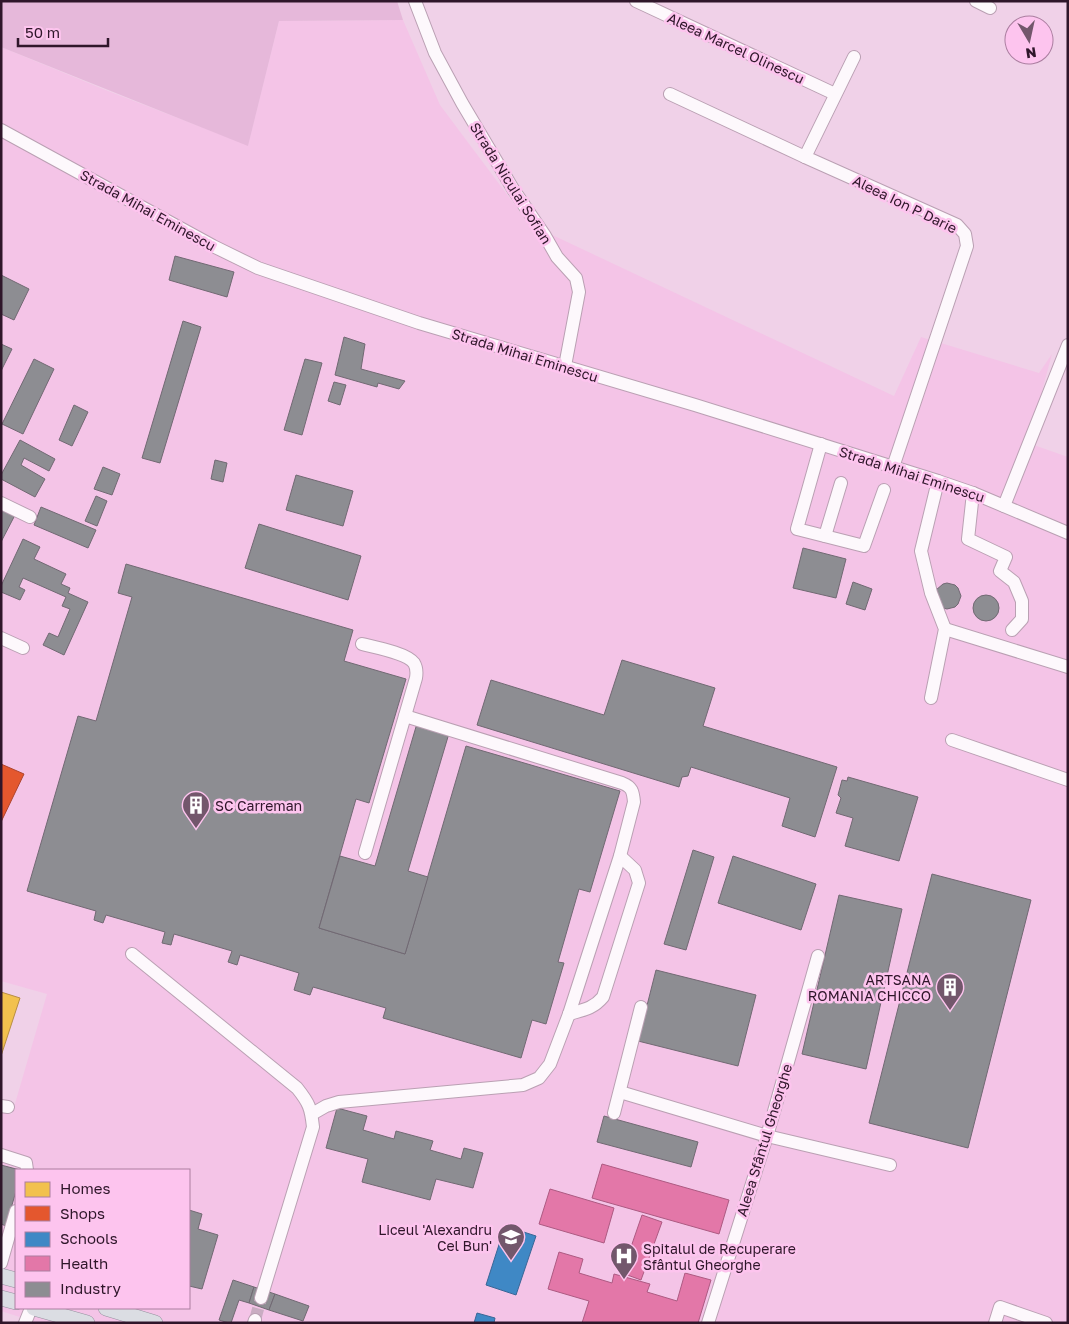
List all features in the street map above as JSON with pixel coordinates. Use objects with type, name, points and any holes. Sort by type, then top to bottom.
[{"type":"main road","points":[[1,1276],[15,1280]]},
{"type":"main road","points":[[1,1298],[15,1302]]},
{"type":"main road","points":[[109,1309],[155,1323]]},
{"type":"main road","points":[[29,1316],[87,1323]]},
{"type":"street","name":"Strada Niculai Sofian","points":[[415,1],[435,53],[462,103],[513,189],[557,257],[576,278],[579,292],[565,366]]},
{"type":"street","name":"Aleea Marcel Olinescu","points":[[636,1],[835,94]]},
{"type":"street","points":[[976,1],[990,8]]},
{"type":"street","points":[[805,157],[854,57]]},
{"type":"street","name":"Aleea Ion P Darie","points":[[670,94],[957,225],[965,234],[967,246],[893,467]]},
{"type":"street","name":"Strada Mihai Eminescu","points":[[1,130],[237,259],[258,268],[419,323],[938,481],[974,493],[1068,533]]},
{"type":"street","points":[[1004,506],[1068,345]]},
{"type":"street","points":[[821,444],[797,529],[864,546],[884,490]]},
{"type":"street","points":[[930,698],[945,628],[931,593],[921,551],[938,481]]},
{"type":"street","points":[[824,536],[840,483]]},
{"type":"street","points":[[974,493],[968,539],[1006,557],[1000,571],[1014,582],[1022,601],[1022,619],[1012,630]]},
{"type":"street","points":[[1,503],[30,517]]},
{"type":"street","points":[[945,628],[1068,667]]},
{"type":"street","points":[[1,638],[23,648]]},
{"type":"street","points":[[362,644],[403,656],[413,661],[417,669],[416,678],[364,853]]},
{"type":"street","points":[[312,1114],[326,1106],[339,1102],[523,1085],[539,1078],[550,1064],[569,1014],[620,856],[634,802],[634,794],[629,786],[405,716]]},
{"type":"street","points":[[952,740],[1068,780]]},
{"type":"street","points":[[569,1014],[590,1008],[603,997],[639,884],[635,870],[620,856]]},
{"type":"street","points":[[132,954],[297,1088],[308,1102],[312,1114],[312,1127],[261,1298]]},
{"type":"street","name":"Aleea Sfântul Gheorghe","points":[[708,1323],[767,1136],[818,956]]},
{"type":"street","points":[[614,1113],[641,1007]]},
{"type":"street","points":[[620,1092],[767,1136],[890,1165]]},
{"type":"street","points":[[1,1154],[26,1164],[27,1169]]},
{"type":"street","points":[[1,1263],[15,1214]]},
{"type":"street","points":[[995,1323],[1000,1307],[1046,1323]]},
{"type":"shaded area","points":[[1,1],[397,1],[403,20],[279,21],[248,146],[1,47]]},
{"type":"shaded area","points":[[403,20],[440,105],[529,224],[894,396],[921,337],[1039,373],[1052,354],[1028,443],[1068,457],[1068,1323],[22,1323],[23,1318],[1,1311],[1,1111],[12,1114],[47,994],[1,981],[1,47],[248,145],[279,21]]},
{"type":"building: Homes","points":[[1,992],[20,998],[1,1056]]},
{"type":"building: Shops","points":[[1,764],[24,774],[1,822]]},
{"type":"building: Schools","name":"Liceul 'Alexandru Cel Bun'","points":[[505,1226],[536,1236],[516,1295],[486,1285]]},
{"type":"building: Schools","points":[[477,1313],[495,1318],[494,1323],[474,1323]]},
{"type":"building: Health","points":[[602,1164],[729,1200],[719,1234],[592,1198]]},
{"type":"building: Health","points":[[550,1189],[614,1208],[604,1243],[539,1224]]},
{"type":"building: Health","points":[[642,1215],[662,1222],[641,1280],[622,1273]]},
{"type":"building: Health","points":[[559,1252],[583,1259],[579,1273],[612,1283],[614,1274],[650,1284],[647,1292],[677,1301],[685,1273],[711,1280],[698,1323],[582,1323],[589,1301],[548,1289]]},
{"type":"building: Industry","points":[[175,256],[234,272],[227,297],[169,280]]},
{"type":"building: Industry","points":[[1,275],[29,289],[14,320],[1,314]]},
{"type":"building: Industry","points":[[183,321],[201,327],[160,463],[142,458]]},
{"type":"building: Industry","points":[[344,337],[365,344],[361,369],[405,381],[399,389],[378,383],[377,387],[335,375]]},
{"type":"building: Industry","points":[[1,344],[12,349],[1,371]]},
{"type":"building: Industry","points":[[34,359],[54,369],[23,434],[2,424]]},
{"type":"building: Industry","points":[[305,359],[322,363],[302,435],[284,430]]},
{"type":"building: Industry","points":[[334,382],[346,385],[340,405],[328,401]]},
{"type":"building: Industry","points":[[74,405],[88,412],[72,446],[59,440]]},
{"type":"building: Industry","points":[[20,440],[55,459],[49,471],[24,458],[21,465],[45,479],[35,497],[1,479],[1,475]]},
{"type":"building: Industry","points":[[215,460],[227,463],[223,482],[211,479]]},
{"type":"building: Industry","points":[[103,467],[120,474],[112,495],[94,489]]},
{"type":"building: Industry","points":[[296,475],[353,491],[343,526],[286,510]]},
{"type":"building: Industry","points":[[96,496],[107,501],[97,526],[85,521]]},
{"type":"building: Industry","points":[[41,507],[96,530],[88,548],[34,525]]},
{"type":"building: Industry","points":[[1,508],[15,515],[1,542]]},
{"type":"building: Industry","points":[[259,524],[361,556],[348,600],[245,568]]},
{"type":"building: Industry","points":[[23,539],[40,547],[34,559],[66,574],[61,584],[70,588],[68,593],[88,602],[64,655],[43,645],[49,633],[58,637],[70,609],[62,606],[66,597],[23,578],[19,587],[25,590],[20,600],[1,592],[1,586]]},
{"type":"building: Industry","points":[[803,548],[846,559],[836,598],[793,588]]},
{"type":"building: Industry","name":"SC Carreman","points":[[126,564],[353,630],[344,661],[406,679],[369,803],[356,799],[319,928],[405,954],[466,746],[620,791],[590,892],[579,889],[558,962],[564,963],[546,1024],[532,1020],[521,1058],[383,1018],[386,1008],[313,987],[310,995],[294,990],[299,973],[240,955],[237,965],[228,962],[232,951],[174,934],[171,945],[162,943],[165,932],[106,915],[103,923],[94,920],[96,911],[27,891],[78,716],[96,721],[132,597],[118,593]]},
{"type":"building: Industry","points":[[853,582],[872,589],[865,610],[846,604]]},
{"type":"building: Industry","points":[[947,583],[955,585],[961,596],[955,607],[947,609],[943,608],[936,590]]},
{"type":"building: Industry","points":[[986,595],[995,599],[999,608],[995,617],[986,621],[977,617],[973,608],[977,599]]},
{"type":"building: Industry","points":[[622,660],[715,688],[703,726],[837,767],[815,837],[782,826],[790,798],[691,767],[688,776],[682,777],[679,787],[477,725],[491,680],[604,715]]},
{"type":"building: Industry","points":[[418,720],[450,730],[408,871],[428,877],[405,954],[319,928],[340,856],[375,866]]},
{"type":"building: Industry","points":[[848,777],[918,797],[899,861],[845,846],[853,818],[836,813],[841,798],[838,795],[842,780],[847,781]]},
{"type":"building: Industry","points":[[693,850],[714,857],[686,950],[664,944]]},
{"type":"building: Industry","points":[[733,856],[816,884],[801,930],[718,903]]},
{"type":"building: Industry","name":"ARTSANA ROMANIA CHICCO","points":[[932,874],[1031,900],[968,1148],[869,1123]]},
{"type":"building: Industry","name":"ARTSANA ROMANIA CHICCO","points":[[839,895],[902,909],[866,1069],[802,1054]]},
{"type":"building: Industry","points":[[656,970],[756,995],[738,1066],[638,1041]]},
{"type":"building: Industry","points":[[337,1108],[367,1116],[363,1130],[394,1139],[396,1131],[433,1141],[430,1150],[461,1159],[464,1148],[483,1153],[473,1188],[436,1179],[430,1200],[362,1182],[368,1159],[326,1148]]},
{"type":"building: Industry","points":[[604,1116],[698,1142],[691,1167],[597,1142]]},
{"type":"building: Industry","points":[[1,1165],[16,1169],[15,1194],[6,1226],[1,1224]]},
{"type":"building: Industry","points":[[190,1210],[202,1214],[198,1229],[218,1235],[202,1289],[190,1286]]},
{"type":"building: Industry","points":[[233,1280],[254,1287],[249,1303],[239,1300],[231,1323],[229,1323],[219,1320]]},
{"type":"building: Industry","points":[[254,1287],[275,1294],[269,1310],[249,1303]]},
{"type":"building: Industry","points":[[275,1294],[309,1306],[303,1321],[269,1310]]},
{"type":"tunnel","points":[[255,1320],[261,1298]]},
{"type":"place","name":"SC Carreman","points":[[196,829]]},
{"type":"place","name":"ARTSANA ROMANIA CHICCO","points":[[950,1011]]},
{"type":"place","name":"Liceul 'Alexandru Cel Bun'","points":[[511,1261]]},
{"type":"place","name":"Spitalul de Recuperare Sfântul Gheorghe","points":[[624,1280]]}]
